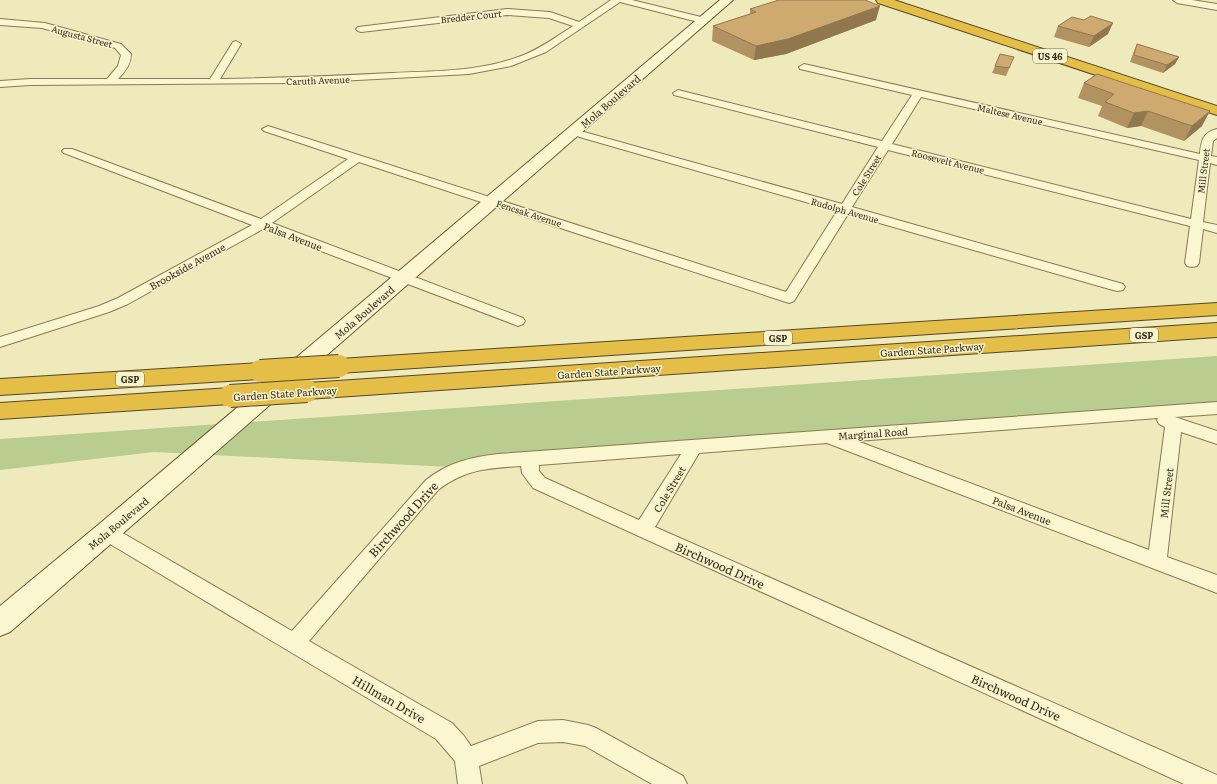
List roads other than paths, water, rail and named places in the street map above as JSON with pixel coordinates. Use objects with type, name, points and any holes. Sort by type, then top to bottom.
[{"type":"highway","name":"US 46","points":[[882,0],[1217,111]]},
{"type":"highway","name":"US 46","points":[[901,0],[1217,104]]},
{"type":"highway","name":"Garden State Parkway","points":[[0,387],[1217,309]]},
{"type":"highway","name":"Garden State Parkway","points":[[0,411],[1217,330]]},
{"type":"highway","points":[[1070,340],[1217,338]]},
{"type":"street","name":"Caruth Avenue","points":[[0,84],[30,82],[318,81],[483,70],[533,56],[617,0]]},
{"type":"street","points":[[621,0],[702,20]]},
{"type":"street","name":"Mola Boulevard","points":[[0,623],[107,533],[727,0]]},
{"type":"street","points":[[1177,0],[1217,7]]},
{"type":"street","name":"Bredder Court","points":[[361,29],[507,12],[550,15],[580,25]]},
{"type":"street","name":"Augusta Street","points":[[0,22],[42,25],[118,46],[126,54],[126,60],[124,66],[110,82]]},
{"type":"street","points":[[213,82],[236,44]]},
{"type":"street","name":"Maltese Avenue","points":[[804,67],[1211,160]]},
{"type":"street","name":"Roosevelt Avenue","points":[[678,93],[1217,229]]},
{"type":"street","name":"Cole Street","points":[[789,298],[918,93]]},
{"type":"street","name":"Fencsak Avenue","points":[[268,129],[789,298]]},
{"type":"street","name":"Rudolph Avenue","points":[[573,132],[1118,286]]},
{"type":"street","name":"Mill Street","points":[[1192,263],[1197,224],[1211,160],[1207,140],[1217,132]]},
{"type":"street","name":"Palsa Avenue","points":[[68,151],[518,321]]},
{"type":"street","name":"Brookside Avenue","points":[[0,342],[104,309],[123,301],[263,224],[357,158]]},
{"type":"street","name":"Marginal Road","points":[[529,459],[1217,408]]},
{"type":"street","points":[[1152,412],[1162,419],[1174,424],[1217,438]]},
{"type":"street","name":"Mill Street","points":[[1157,562],[1174,424]]},
{"type":"street","name":"Palsa Avenue","points":[[826,437],[1217,584]]},
{"type":"street","name":"Cole Street","points":[[643,530],[694,447]]},
{"type":"street","name":"Birchwood Drive","points":[[294,643],[432,485],[448,473],[464,467],[486,462],[529,459],[532,473],[538,483],[1210,784]]},
{"type":"street","name":"Hillman Drive","points":[[107,533],[444,731],[458,744],[467,759]]},
{"type":"street","points":[[470,784],[467,759],[538,732],[563,732],[588,736],[675,784]]}]
